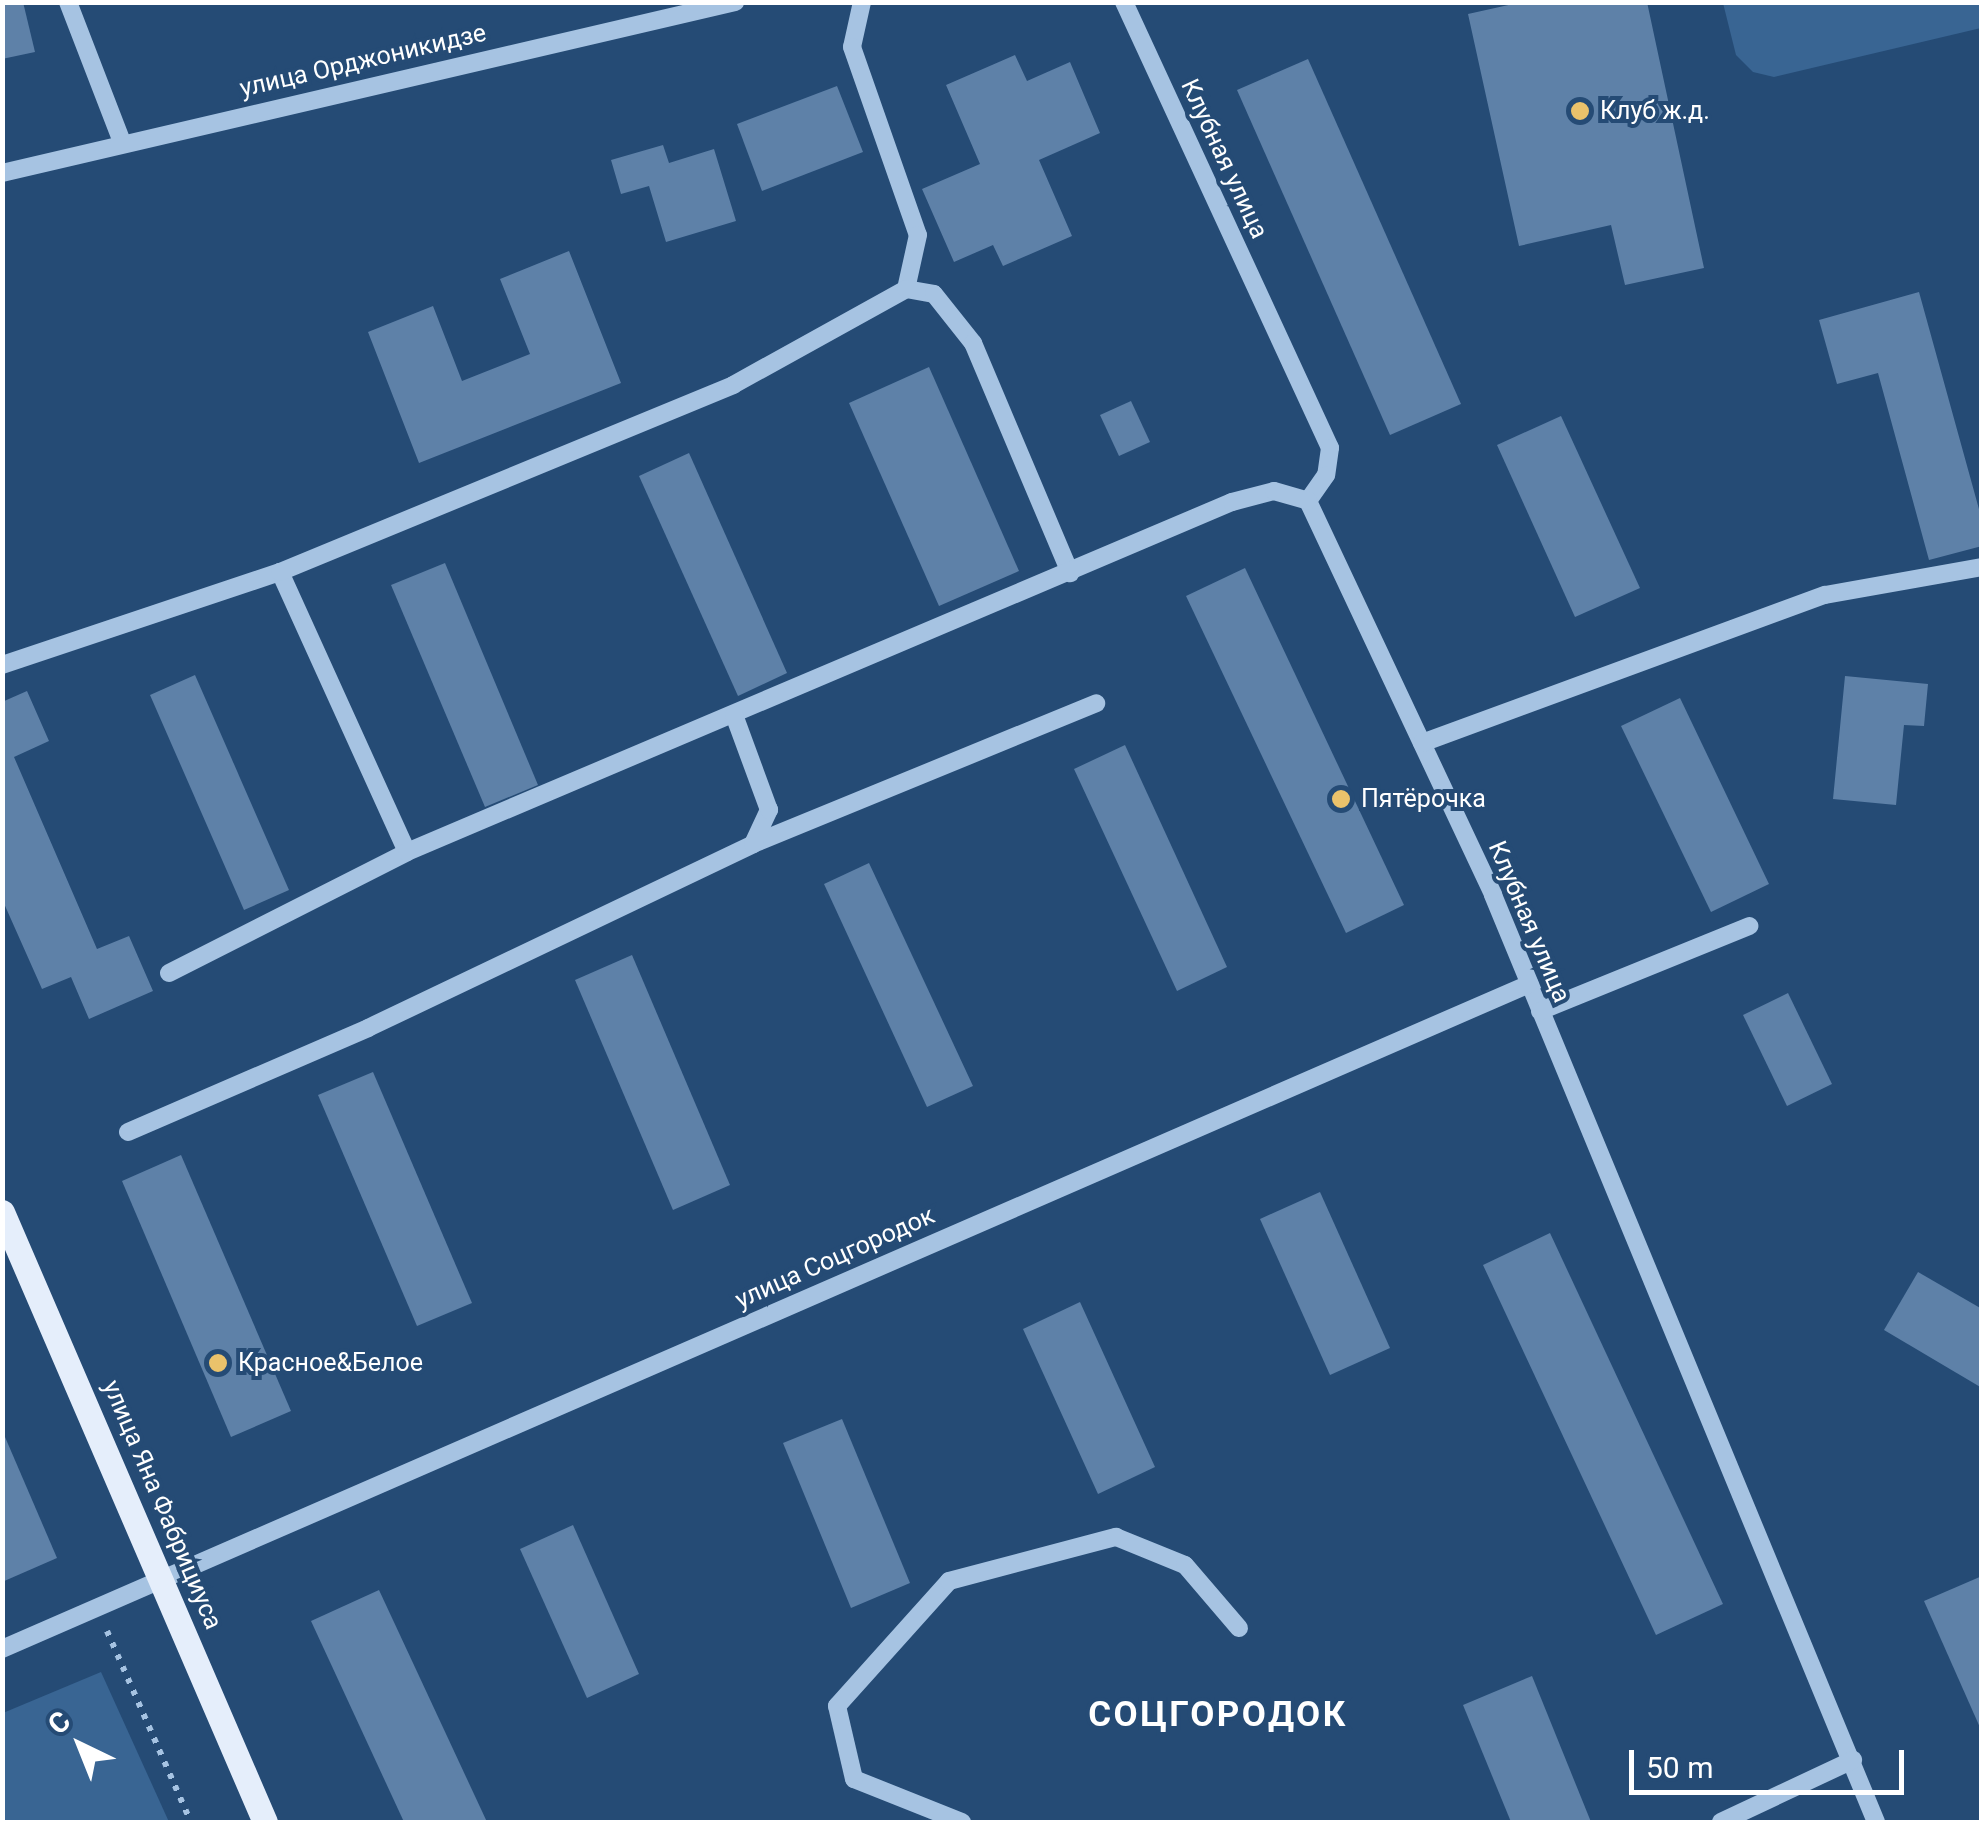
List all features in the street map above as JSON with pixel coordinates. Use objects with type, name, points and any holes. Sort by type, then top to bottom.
[{"type":"main road","name":"улица Яна Фабрициуса","points":[[2,1212],[265,1822]]},
{"type":"street","points":[[68,2],[122,142]]},
{"type":"street","name":"улица Орджоникидзе","points":[[2,173],[735,2]]},
{"type":"street","points":[[862,2],[852,47],[918,235],[906,289]]},
{"type":"street","name":"Клубная улица","points":[[1124,2],[1330,448],[1326,475],[1308,501],[1422,742],[1529,984],[1876,1822]]},
{"type":"street","points":[[2,665],[280,572],[733,385],[906,289],[934,294],[973,343],[1070,574]]},
{"type":"street","points":[[169,973],[408,852],[1232,502],[1274,491],[1308,501]]},
{"type":"street","points":[[1422,742],[1825,595],[1982,566]]},
{"type":"street","points":[[280,572],[408,852]]},
{"type":"street","points":[[128,1132],[368,1028],[753,844],[1096,703]]},
{"type":"street","points":[[734,715],[769,810],[753,844]]},
{"type":"street","points":[[1540,1010],[1749,926]]},
{"type":"street","name":"улица Соцгородок","points":[[2,1649],[1529,984]]},
{"type":"street","points":[[962,1822],[854,1779],[837,1706],[948,1580],[1116,1537],[1185,1566],[1238,1628]]},
{"type":"street","points":[[1721,1822],[1852,1760]]},
{"type":"path","points":[[97,1608],[191,1822]]},
{"type":"shaded area","points":[[1723,3],[1981,3],[1981,28],[1774,77],[1753,72],[1736,55]]},
{"type":"shaded area","points":[[101,1672],[169,1822],[3,1822],[3,1713]]},
{"type":"building","points":[[2,2],[23,2],[35,52],[2,59]]},
{"type":"building","name":"Клуб ж.д.","points":[[1522,2],[1647,2],[1704,268],[1625,285],[1611,225],[1519,246],[1468,14]]},
{"type":"building","points":[[1015,55],[1027,81],[1070,62],[1100,133],[1039,160],[1072,236],[1003,266],[993,245],[954,262],[922,189],[980,164],[946,85]]},
{"type":"building","points":[[1308,59],[1461,404],[1390,435],[1237,90]]},
{"type":"building","points":[[837,86],[863,152],[762,191],[737,124]]},
{"type":"building","points":[[663,145],[669,163],[714,149],[736,221],[666,242],[649,186],[621,194],[611,160]]},
{"type":"building","points":[[569,251],[621,383],[419,463],[368,332],[433,306],[462,381],[530,354],[500,279]]},
{"type":"building","points":[[1919,292],[1982,520],[1982,546],[1929,560],[1878,373],[1837,384],[1819,320]]},
{"type":"building","points":[[929,367],[1019,571],[939,606],[849,403]]},
{"type":"building","points":[[1131,401],[1150,442],[1119,456],[1100,415]]},
{"type":"building","points":[[1561,416],[1640,588],[1575,617],[1497,445]]},
{"type":"building","points":[[689,453],[787,673],[738,696],[639,476]]},
{"type":"building","points":[[445,563],[538,785],[485,807],[391,585]]},
{"type":"building","points":[[1245,568],[1404,905],[1346,933],[1186,596]]},
{"type":"building","points":[[195,675],[289,890],[244,910],[150,695]]},
{"type":"building","points":[[1845,676],[1928,684],[1924,726],[1904,725],[1896,805],[1833,799]]},
{"type":"building","points":[[27,691],[49,741],[14,757],[97,949],[129,936],[153,991],[89,1019],[71,977],[42,989],[2,899],[2,702]]},
{"type":"building","points":[[1680,698],[1769,884],[1711,912],[1621,726]]},
{"type":"building","points":[[1125,745],[1227,967],[1177,991],[1074,769]]},
{"type":"building","points":[[869,863],[973,1086],[927,1107],[824,884]]},
{"type":"building","points":[[632,955],[730,1185],[673,1210],[575,980]]},
{"type":"building","points":[[1788,993],[1832,1084],[1787,1106],[1743,1015]]},
{"type":"building","points":[[373,1072],[472,1303],[417,1326],[318,1095]]},
{"type":"building","points":[[181,1155],[291,1411],[231,1437],[122,1181]]},
{"type":"building","points":[[1320,1192],[1390,1348],[1330,1375],[1260,1219]]},
{"type":"building","points":[[1550,1233],[1723,1604],[1656,1635],[1483,1265]]},
{"type":"building","points":[[1918,1272],[1982,1309],[1982,1388],[1884,1330]]},
{"type":"building","points":[[1080,1302],[1155,1467],[1098,1494],[1023,1329]]},
{"type":"building","points":[[842,1419],[910,1583],[851,1608],[783,1443]]},
{"type":"building","points":[[2,1430],[57,1558],[2,1582]]},
{"type":"building","points":[[573,1525],[639,1674],[587,1698],[520,1549]]},
{"type":"building","points":[[1982,1576],[1982,1732],[1924,1601]]},
{"type":"building","points":[[379,1590],[487,1822],[404,1822],[311,1621]]},
{"type":"building","points":[[1532,1676],[1591,1822],[1511,1822],[1463,1705]]},
{"type":"place","name":"Клуб ж.д.","points":[[1580,111]]},
{"type":"place","name":"Пятёрочка","points":[[1341,799]]},
{"type":"place","name":"Красное&Белое","points":[[218,1363]]},
{"type":"district","name":"СОЦГОРОДОК","points":[[1218,1715]]}]
